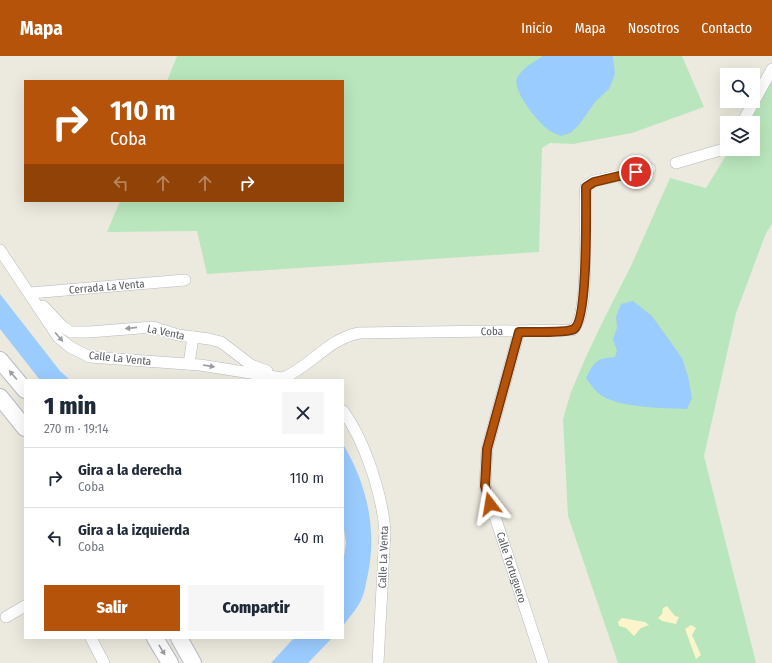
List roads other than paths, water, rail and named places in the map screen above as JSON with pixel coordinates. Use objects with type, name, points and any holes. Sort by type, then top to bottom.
[{"type":"street","points":[[746,116],[772,70]]},
{"type":"street","points":[[676,163],[720,150]]},
{"type":"street","name":"Coba","points":[[287,379],[332,343],[349,335],[445,331],[568,331],[576,327],[579,321],[586,246],[586,186],[594,182],[650,169]]},
{"type":"street","name":"Calle La Venta","points":[[0,250],[30,292],[33,301],[58,337],[83,355],[101,359],[189,364],[287,379]]},
{"type":"street","name":"Cerrada La Venta","points":[[30,292],[185,280]]},
{"type":"street","name":"La Venta","points":[[30,292],[63,327],[71,332],[89,332],[148,326],[178,335],[209,339],[221,342],[252,365],[267,372],[279,373],[287,379]]},
{"type":"street","name":"Calle Tortuguero","points":[[519,332],[487,449],[485,486],[543,663]]},
{"type":"street","points":[[189,364],[193,337]]},
{"type":"street","points":[[0,360],[24,389]]},
{"type":"street","points":[[2,403],[24,427]]},
{"type":"street","name":"Calle La Venta","points":[[344,412],[351,422],[364,448],[383,512],[385,541],[378,663]]},
{"type":"street","points":[[6,617],[24,607]]},
{"type":"street","points":[[92,639],[104,663]]},
{"type":"street","points":[[156,639],[170,663]]},
{"type":"street","points":[[180,639],[193,663]]},
{"type":"water","points":[[543,56],[613,56],[615,74],[609,89],[596,101],[578,126],[570,133],[561,136],[550,131],[533,115],[518,91],[517,78],[519,74]]},
{"type":"water","points":[[0,294],[60,371],[69,379],[39,379],[0,329]]},
{"type":"water","points":[[633,301],[652,316],[682,358],[688,376],[692,398],[687,409],[647,407],[617,402],[598,393],[586,378],[591,368],[597,362],[604,358],[615,357],[617,351],[613,339],[617,328],[616,317],[621,304]]},
{"type":"water","points":[[344,446],[364,491],[368,507],[371,540],[368,574],[363,595],[360,602],[344,625],[344,556],[346,543],[344,529]]},
{"type":"water","points":[[293,639],[331,639],[308,663],[271,663]]}]
